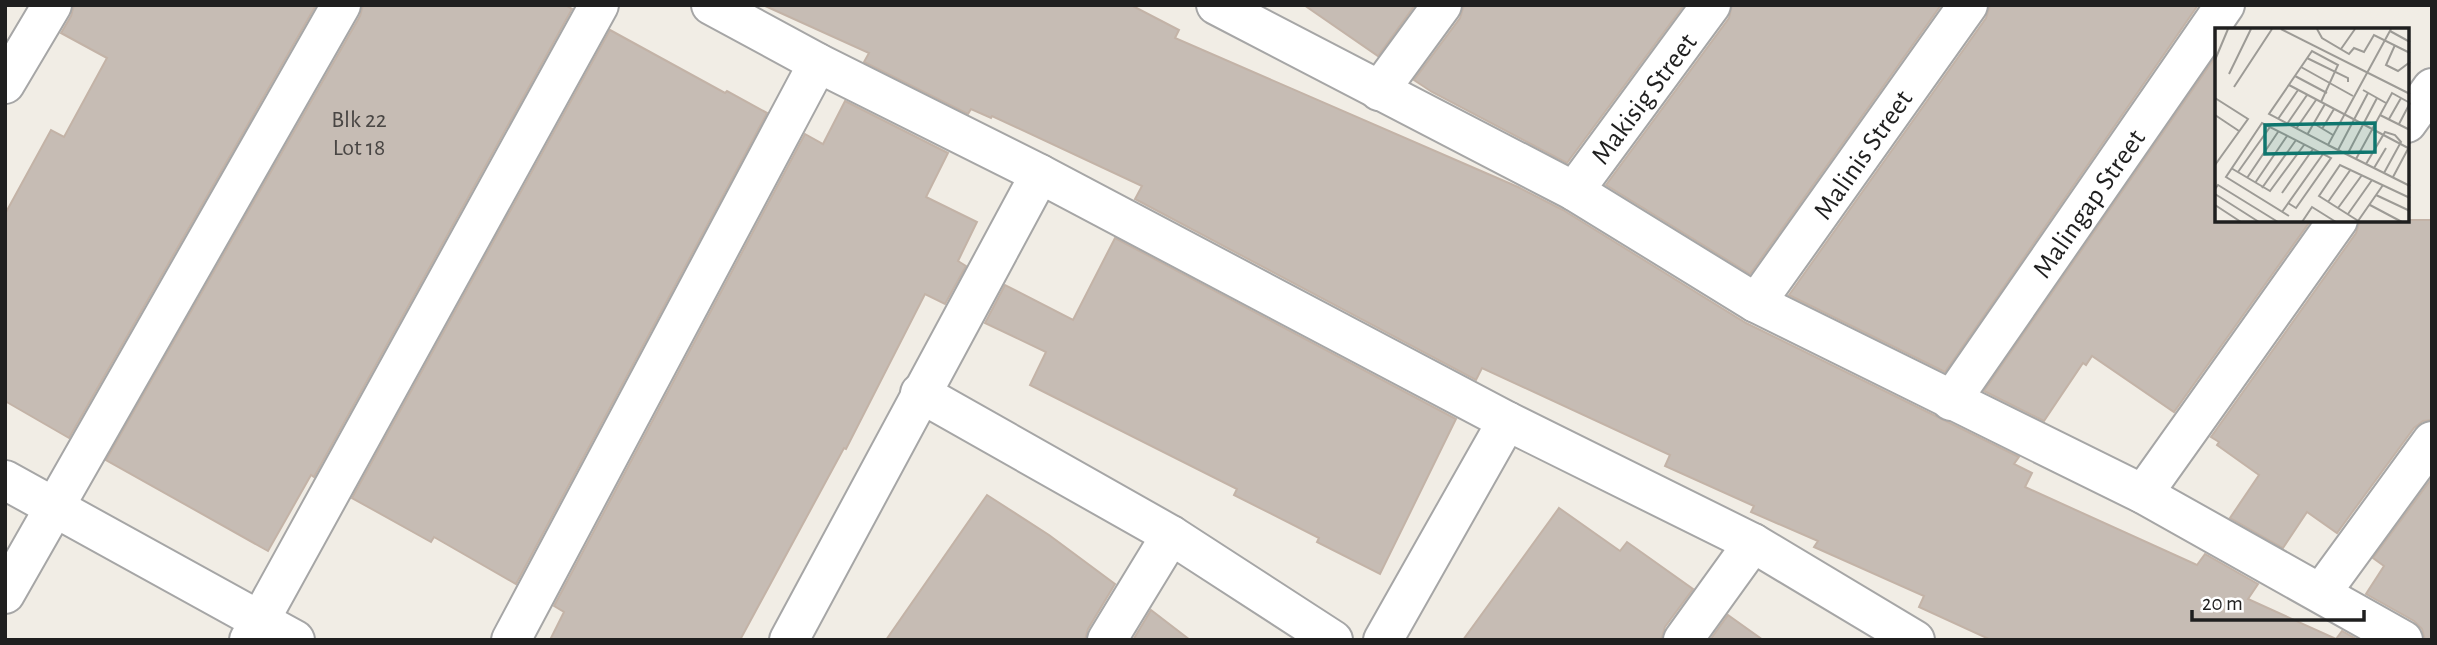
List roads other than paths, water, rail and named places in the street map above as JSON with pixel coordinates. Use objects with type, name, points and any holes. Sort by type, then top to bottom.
[{"type":"street","points":[[5,85],[52,5]]},
{"type":"street","points":[[5,594],[341,5]]},
{"type":"street","points":[[254,630],[598,5]]},
{"type":"street","points":[[711,5],[818,63],[1040,174],[1507,421],[1752,543],[1915,640]]},
{"type":"street","points":[[1216,5],[1574,191],[1756,303],[2143,494],[2403,640]]},
{"type":"street","points":[[1380,91],[1442,5]]},
{"type":"street","name":"Makisig Street","points":[[1574,191],[1711,5]]},
{"type":"street","name":"Malinis Street","points":[[1756,303],[1968,5]]},
{"type":"street","name":"Malingap Street","points":[[1951,401],[2225,5]]},
{"type":"street","points":[[511,640],[818,63]]},
{"type":"street","points":[[2409,120],[2432,89]]},
{"type":"street","points":[[789,640],[1040,174]]},
{"type":"street","points":[[2143,494],[2336,222]]},
{"type":"street","points":[[920,393],[1171,535],[1332,640]]},
{"type":"street","points":[[1383,640],[1507,421]]},
{"type":"street","points":[[2321,593],[2432,442]]},
{"type":"street","points":[[5,480],[55,507],[254,630],[295,640]]},
{"type":"street","points":[[1107,640],[1171,535]]},
{"type":"street","points":[[1683,640],[1752,543]]}]
